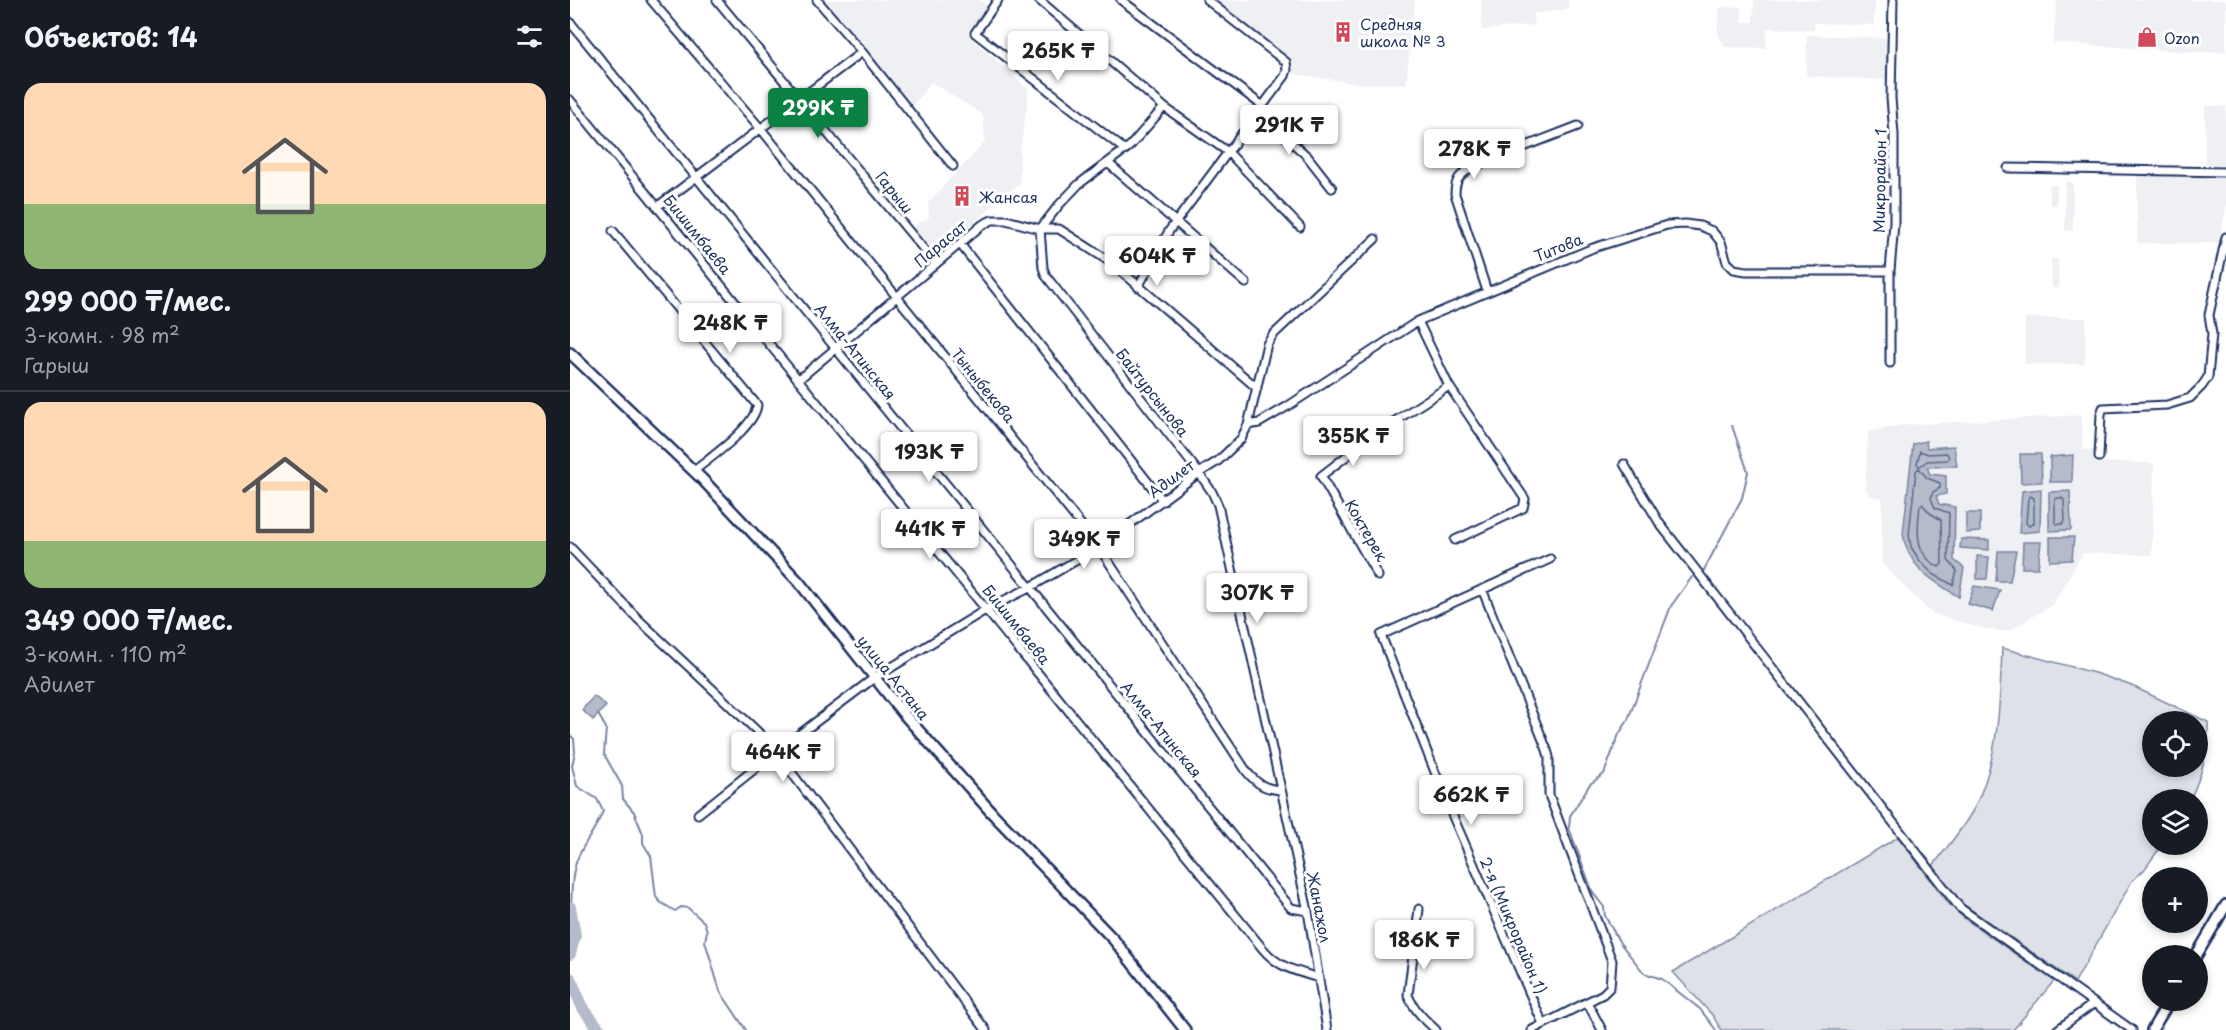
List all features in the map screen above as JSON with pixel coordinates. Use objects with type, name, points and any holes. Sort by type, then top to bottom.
[{"type":"main road","name":"улица Астана","points":[[570,353],[694,471],[799,582],[902,712],[993,814],[1114,940],[1185,1030]]},
{"type":"main road","points":[[2202,945],[2226,905]]},
{"type":"main road","points":[[2152,1030],[2163,1011]]},
{"type":"street","name":"Тыныбекова","points":[[651,0],[761,129],[1098,547],[1247,772],[1257,784],[1281,790]]},
{"type":"street","name":"Гарыш","points":[[717,0],[936,264]]},
{"type":"street","points":[[817,0],[862,52],[953,166]]},
{"type":"street","points":[[1039,0],[1164,107],[1228,152],[1300,227]]},
{"type":"street","points":[[1121,0],[1260,109],[1307,156],[1332,188]]},
{"type":"street","points":[[1138,287],[1176,222],[1285,76],[1287,70],[1286,62],[1207,0]]},
{"type":"street","name":"Микрорайон 1","points":[[1890,363],[1890,271],[1894,222],[1894,134],[1891,98],[1893,0]]},
{"type":"street","points":[[994,2],[975,33],[1125,150]]},
{"type":"street","name":"Алма-Атинская","points":[[570,22],[1291,908],[1308,911]]},
{"type":"street","points":[[658,206],[862,52]]},
{"type":"street","name":"Бишимбаева","points":[[570,100],[1272,960],[1283,967],[1319,978]]},
{"type":"street","points":[[1040,229],[1079,184],[1125,150],[1164,107]]},
{"type":"street","points":[[1487,291],[1455,194],[1455,182],[1472,166],[1578,126]]},
{"type":"street","points":[[1108,163],[1246,283]]},
{"type":"street","points":[[2008,168],[2226,171]]},
{"type":"street","name":"Парасат","points":[[798,380],[982,225],[992,220],[1018,222],[1040,229],[1059,229],[1112,263],[1257,388]]},
{"type":"street","name":"Титова","points":[[1248,425],[1259,423],[1288,406],[1418,321],[1593,248],[1667,225],[1680,223],[1700,226],[1712,231],[1721,242],[1727,261],[1734,269],[1746,271],[1890,271]]},
{"type":"street","name":"Байтурсынова","points":[[1040,229],[1043,268],[1046,276],[1199,473],[1218,505],[1281,790]]},
{"type":"street","points":[[613,231],[757,405],[756,413],[737,435],[694,471]]},
{"type":"street","name":"Адилет","points":[[698,814],[874,678],[987,609],[1029,588],[1098,547],[1230,451],[1241,439],[1248,425],[1267,344],[1273,334],[1376,240]]},
{"type":"street","points":[[2099,457],[2103,408],[2167,405],[2190,398],[2208,377],[2212,334],[2209,315],[2226,241]]},
{"type":"street","points":[[960,244],[1163,501]]},
{"type":"street","points":[[1418,321],[1449,386],[1525,499],[1523,508],[1455,540]]},
{"type":"street","name":"Коктерек","points":[[1378,576],[1321,476],[1375,434],[1449,386]]},
{"type":"street","points":[[1624,464],[1660,524],[1960,908],[2132,1030]]},
{"type":"street","points":[[570,547],[638,619],[757,731],[776,752],[986,1030]]},
{"type":"street","points":[[1532,1030],[1603,994],[1610,987],[1612,961],[1549,795],[1547,750],[1482,589],[1550,559]]},
{"type":"street","name":"2-я (Микрорайон 1)","points":[[1482,589],[1382,635],[1448,805],[1543,1024]]},
{"type":"street","name":"Жанажол","points":[[1281,790],[1308,911],[1327,1030]]},
{"type":"street","points":[[1419,909],[1408,995],[1411,1003],[1436,1030]]},
{"type":"street","points":[[1587,1002],[1602,1030]]},
{"type":"street","points":[[2057,1030],[2094,1004]]},
{"type":"shaded area","points":[[824,0],[980,0],[988,6],[967,34],[1029,90],[1020,151],[1020,183],[937,254],[913,227],[929,217],[928,203],[985,142],[983,115],[931,82],[911,108]]},
{"type":"shaded area","points":[[1213,0],[1415,0],[1406,84],[1362,84],[1294,74],[1291,60]]},
{"type":"shaded area","points":[[1481,0],[1568,0],[1569,10],[1534,13],[1534,25],[1482,30]]},
{"type":"shaded area","points":[[1754,0],[1875,0],[1874,25],[1814,23],[1814,30],[1767,28],[1766,48],[1724,47],[1717,30],[1720,7],[1742,7],[1742,22],[1753,22]]},
{"type":"shaded area","points":[[2057,0],[2226,0],[2226,52],[2053,43]]},
{"type":"shaded area","points":[[1807,35],[1887,38],[1887,80],[1806,76]]},
{"type":"shaded area","points":[[2205,106],[2226,106],[2226,165],[2205,166]]},
{"type":"shaded area","points":[[2137,175],[2226,177],[2226,210],[2219,243],[2137,243]]},
{"type":"shaded area","points":[[2065,182],[2073,182],[2073,231],[2065,231]]},
{"type":"shaded area","points":[[2049,185],[2057,185],[2057,205],[2050,205]]},
{"type":"shaded area","points":[[2051,259],[2058,259],[2059,288],[2052,288]]},
{"type":"shaded area","points":[[2025,318],[2086,318],[2085,364],[2025,364]]},
{"type":"shaded area","points":[[2082,415],[2083,450],[2094,450],[2094,462],[2154,463],[2152,555],[2083,553],[2053,604],[2009,631],[1969,625],[1931,613],[1882,564],[1882,498],[1870,496],[1865,488],[1868,432],[1902,425]]},
{"type":"shaded area","points":[[2002,648],[2098,674],[2132,686],[2185,711],[2142,711],[2142,777],[2199,777],[2194,789],[2142,789],[2142,855],[2155,855],[2132,881],[2075,982],[1963,904],[1932,867],[1977,802],[1990,765],[1999,707]]},
{"type":"shaded area","points":[[1898,837],[1949,904],[1965,919],[2054,981],[2013,1030],[1721,1030],[1713,1016],[1673,972]]},
{"type":"water","points":[[1926,441],[1927,448],[1954,446],[1957,466],[1927,467],[1930,474],[1946,476],[1946,494],[1936,496],[1939,504],[1955,507],[1954,560],[1964,568],[1959,597],[1923,572],[1910,556],[1903,534],[1913,444]]},
{"type":"water","points":[[2020,454],[2041,454],[2042,482],[2021,483]]},
{"type":"water","points":[[2073,455],[2072,482],[2050,482],[2050,457]]},
{"type":"water","points":[[2041,489],[2040,531],[2019,533],[2022,491]]},
{"type":"water","points":[[2070,491],[2071,530],[2049,531],[2049,492]]},
{"type":"water","points":[[1966,513],[1980,513],[1980,532],[1966,533]]},
{"type":"water","points":[[2050,537],[2074,537],[2072,560],[2050,561]]},
{"type":"water","points":[[1961,539],[1989,540],[1989,550],[1960,548]]},
{"type":"water","points":[[2023,542],[2041,542],[2038,568],[2022,568]]},
{"type":"water","points":[[1998,551],[2016,551],[2010,581],[1996,581]]},
{"type":"water","points":[[1977,556],[1989,557],[1987,579],[1977,579]]},
{"type":"water","points":[[1974,586],[2000,590],[1993,611],[1968,604]]},
{"type":"water","points":[[594,696],[606,706],[593,720],[582,710]]},
{"type":"waterway","points":[[1716,1030],[1700,1009],[1662,979],[1644,973],[1620,943],[1605,916],[1604,907],[1593,893],[1569,828],[1570,816],[1590,784],[1604,774],[1619,734],[1627,722],[1671,606],[1692,577],[1704,570],[1742,498],[1748,472],[1732,426]]},
{"type":"waterway","points":[[598,714],[606,728],[604,754],[622,786],[623,799],[634,812],[643,834],[643,843],[651,856],[656,897],[675,911],[681,907],[688,908],[704,922],[707,931],[705,941],[720,991],[746,1030]]},
{"type":"waterway","points":[[570,735],[574,739],[575,752],[572,766],[577,786],[597,799],[603,811],[577,859],[573,876],[571,909]]},
{"type":"waterway","points":[[570,907],[575,935],[570,954]]},
{"type":"waterway","points":[[570,978],[583,1008],[600,1030]]},
{"type":"place","name":"Средняя школа № 3","points":[[1343,32]]},
{"type":"place","name":"Ozon","points":[[2147,37]]},
{"type":"place","name":"Жансая","points":[[962,196]]}]
